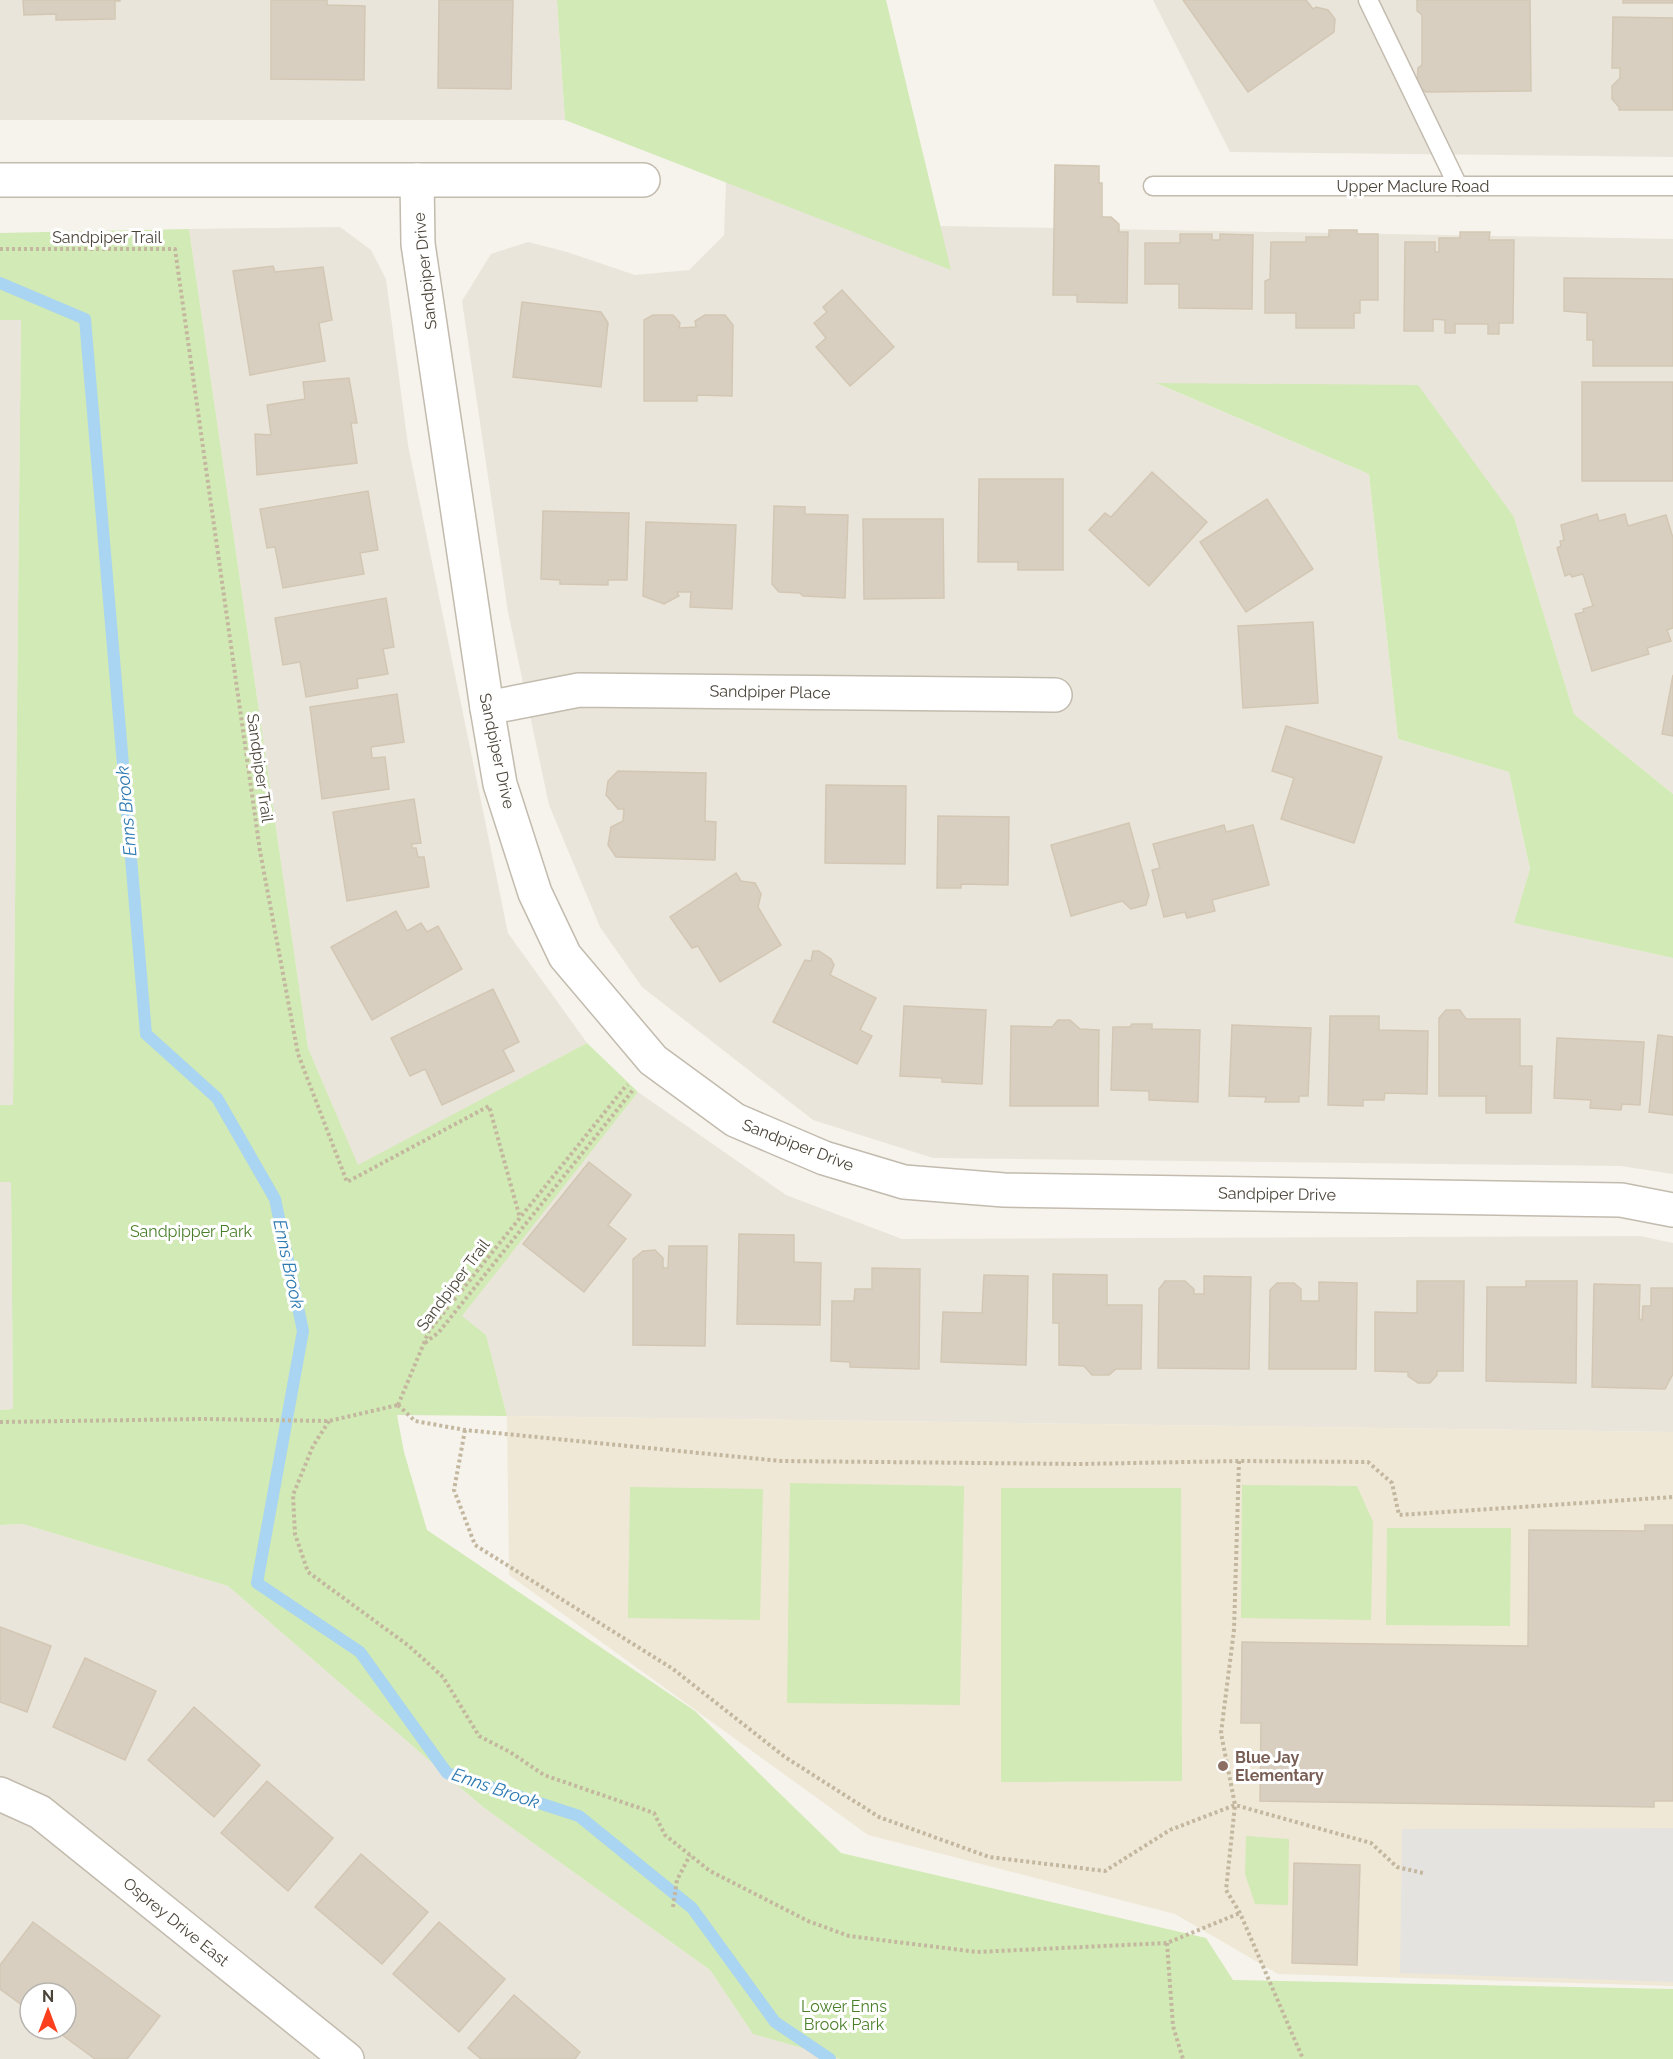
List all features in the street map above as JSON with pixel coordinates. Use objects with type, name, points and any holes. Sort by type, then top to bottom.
[{"type":"street","points":[[0,180],[643,180]]},
{"type":"street","name":"Sandpiper Drive","points":[[417,180],[418,244],[500,784],[540,904],[565,956],[645,1071],[735,1120],[824,1158],[904,1182],[1004,1190],[1621,1200],[1673,1210]]},
{"type":"street","name":"Sandpiper Place","points":[[487,708],[579,690],[1055,695]]},
{"type":"street","name":"Osprey Drive East","points":[[0,1794],[40,1812],[347,2059]]},
{"type":"lane","points":[[1368,0],[1458,186]]},
{"type":"lane","name":"Upper Maclure Road","points":[[1153,186],[1673,186]]},
{"type":"path","name":"Sandpiper Trail","points":[[0,249],[175,249],[260,851],[298,1054],[347,1182],[489,1106],[520,1218]]},
{"type":"path","name":"Sandpiper Trail","points":[[398,1405],[429,1331],[625,1087],[645,1071]]},
{"type":"path","points":[[424,1343],[439,1332],[632,1092],[645,1071]]},
{"type":"path","points":[[0,1422],[203,1419],[329,1421],[398,1405],[415,1422],[465,1430],[781,1461],[1079,1464],[1239,1461],[1368,1462],[1392,1483],[1399,1515],[1673,1497]]},
{"type":"path","points":[[329,1421],[313,1446],[293,1495],[295,1534],[308,1572],[409,1646],[443,1677],[479,1736],[510,1752],[544,1775],[654,1813],[665,1835],[710,1871],[808,1921],[849,1936],[977,1952],[1167,1943],[1240,1913]]},
{"type":"path","points":[[465,1430],[454,1490],[475,1545],[673,1669],[785,1757],[879,1817],[989,1857],[1105,1872],[1170,1830],[1234,1805],[1371,1844],[1397,1868],[1423,1873]]},
{"type":"path","points":[[1239,1461],[1234,1630],[1221,1733],[1234,1805],[1226,1890],[1240,1913],[1303,2059]]},
{"type":"path","points":[[673,1907],[677,1880],[690,1855]]},
{"type":"path","points":[[1167,1943],[1173,2026],[1183,2059]]},
{"type":"shaded area","points":[[0,0],[557,0],[565,120],[0,120]]},
{"type":"shaded area","points":[[1153,0],[1673,0],[1673,157],[1230,152]]},
{"type":"shaded area","points":[[726,182],[950,269],[940,226],[1673,239],[1673,794],[1574,714],[1514,517],[1158,384],[1369,474],[1398,739],[1509,772],[1530,869],[1515,923],[1673,958],[1673,1174],[1621,1166],[933,1158],[813,1120],[642,987],[600,927],[549,805],[508,612],[462,301],[491,254],[528,242],[567,252],[635,275],[689,270],[724,235]]},
{"type":"shaded area","points":[[340,227],[371,250],[386,279],[408,445],[508,933],[587,1043],[358,1166],[308,1048],[189,229]]},
{"type":"shaded area","points":[[0,320],[21,320],[13,1105],[0,1105]]},
{"type":"shaded area","points":[[638,1092],[786,1195],[902,1239],[1640,1236],[1673,1243],[1673,1432],[507,1416],[486,1335],[461,1316]]},
{"type":"shaded area","points":[[0,1182],[11,1182],[13,1409],[0,1410]]},
{"type":"shaded area","name":"Blue Jay Elementary","points":[[507,1416],[1673,1432],[1673,1986],[1278,1974],[1175,1914],[868,1835],[509,1575]]},
{"type":"shaded area","points":[[23,1524],[228,1586],[483,1807],[710,1970],[753,2034],[840,2059],[0,2059],[0,1525]]},
{"type":"shaded area","points":[[1673,1828],[1673,1982],[1400,1973],[1402,1829]]},
{"type":"green space","points":[[557,0],[886,0],[951,270],[565,120]]},
{"type":"green space","points":[[189,229],[308,1048],[358,1165],[587,1043],[638,1092],[462,1316],[486,1335],[507,1416],[397,1415],[404,1452],[427,1530],[695,1711],[841,1853],[1206,1938],[1233,1980],[1673,1989],[1673,2059],[840,2059],[753,2034],[710,1970],[483,1807],[228,1586],[23,1524],[0,1525],[0,1410],[13,1409],[11,1182],[0,1182],[0,1105],[13,1105],[21,320],[0,320],[0,233]]},
{"type":"green space","points":[[1156,383],[1418,385],[1514,517],[1574,714],[1673,794],[1673,958],[1514,923],[1530,869],[1509,772],[1398,739],[1369,474]]},
{"type":"green space","points":[[790,1483],[964,1486],[960,1705],[787,1703]]},
{"type":"green space","points":[[1242,1485],[1357,1486],[1373,1522],[1371,1620],[1241,1618]]},
{"type":"green space","points":[[630,1487],[763,1489],[760,1620],[628,1618]]},
{"type":"green space","points":[[1001,1488],[1181,1488],[1182,1781],[1001,1782]]},
{"type":"green space","points":[[1387,1528],[1511,1528],[1510,1626],[1386,1625]]},
{"type":"green space","points":[[1246,1836],[1289,1839],[1288,1905],[1255,1904],[1245,1874]]},
{"type":"building","points":[[23,0],[120,1],[115,1],[115,19],[56,20],[56,14],[24,15]]},
{"type":"building","points":[[271,0],[327,0],[327,5],[365,6],[364,80],[271,79]]},
{"type":"building","points":[[439,0],[513,0],[511,89],[438,88]]},
{"type":"building","points":[[1183,0],[1306,0],[1313,9],[1316,7],[1328,10],[1335,19],[1334,32],[1248,92]]},
{"type":"building","points":[[1417,0],[1530,0],[1531,91],[1426,92],[1417,85],[1418,68],[1422,65],[1422,15],[1417,11]]},
{"type":"building","points":[[1623,0],[1673,0],[1673,3],[1623,3]]},
{"type":"building","points":[[1613,17],[1673,18],[1673,110],[1619,110],[1612,99],[1612,86],[1620,78],[1620,68],[1612,68]]},
{"type":"building","points":[[1055,165],[1099,166],[1099,183],[1102,183],[1102,217],[1111,217],[1119,224],[1119,232],[1128,232],[1127,303],[1077,302],[1077,295],[1053,295]]},
{"type":"building","points":[[1329,230],[1357,230],[1357,234],[1378,234],[1378,300],[1360,300],[1360,313],[1354,313],[1354,328],[1296,328],[1296,313],[1265,313],[1265,281],[1270,279],[1271,242],[1306,242],[1306,237],[1329,237]]},
{"type":"building","points":[[1460,232],[1490,232],[1489,240],[1514,240],[1513,323],[1499,323],[1499,334],[1488,334],[1488,324],[1455,324],[1455,333],[1445,333],[1445,320],[1433,319],[1433,331],[1404,331],[1405,242],[1435,242],[1435,252],[1439,252],[1439,238],[1460,238]]},
{"type":"building","points":[[1180,234],[1212,234],[1212,240],[1220,240],[1220,234],[1253,235],[1252,309],[1179,308],[1179,284],[1145,284],[1145,243],[1180,243]]},
{"type":"building","points":[[273,266],[275,272],[323,267],[332,320],[319,323],[325,361],[250,375],[233,271]]},
{"type":"building","points":[[1564,278],[1673,279],[1673,366],[1593,366],[1593,340],[1587,340],[1587,313],[1564,311]]},
{"type":"building","points":[[842,290],[894,347],[850,386],[816,347],[826,338],[814,323],[827,312],[823,307]]},
{"type":"building","points":[[522,302],[601,312],[608,323],[601,387],[513,377]]},
{"type":"building","points":[[653,315],[673,315],[680,323],[679,328],[696,327],[695,321],[705,315],[725,315],[733,325],[732,396],[697,395],[697,401],[644,401],[644,320]]},
{"type":"building","points":[[349,378],[357,423],[351,423],[357,463],[257,475],[255,434],[271,435],[267,405],[305,399],[303,382]]},
{"type":"building","points":[[1582,382],[1673,382],[1673,481],[1582,481]]},
{"type":"building","points":[[1152,472],[1207,522],[1149,586],[1089,530],[1105,513],[1111,517]]},
{"type":"building","points":[[979,479],[1063,479],[1063,570],[1018,570],[1018,562],[978,562]]},
{"type":"building","points":[[368,491],[378,550],[360,553],[364,574],[283,588],[275,547],[267,548],[260,509]]},
{"type":"building","points":[[1267,499],[1313,569],[1246,612],[1200,542]]},
{"type":"building","points":[[774,506],[805,507],[805,514],[848,515],[845,598],[803,596],[800,593],[779,592],[772,584]]},
{"type":"building","points":[[543,511],[629,513],[627,580],[608,580],[608,585],[560,584],[560,580],[541,579]]},
{"type":"building","points":[[1597,514],[1599,521],[1625,514],[1628,526],[1666,515],[1673,538],[1673,628],[1667,630],[1671,641],[1647,648],[1649,654],[1592,671],[1575,614],[1584,612],[1583,609],[1593,606],[1583,574],[1565,576],[1557,548],[1561,546],[1560,541],[1564,540],[1561,525]]},
{"type":"building","points":[[863,519],[943,519],[944,598],[864,599]]},
{"type":"building","points":[[646,522],[736,525],[732,609],[690,607],[691,592],[677,592],[679,596],[664,604],[643,596]]},
{"type":"building","points":[[386,598],[394,647],[383,649],[388,674],[357,679],[358,688],[306,697],[300,662],[283,665],[275,618]]},
{"type":"building","points":[[1313,622],[1318,703],[1243,708],[1238,626]]},
{"type":"building","points":[[1673,675],[1673,736],[1662,734]]},
{"type":"building","points":[[397,694],[404,742],[371,747],[372,758],[385,757],[389,789],[322,799],[310,707]]},
{"type":"building","points":[[1286,726],[1382,757],[1354,843],[1281,819],[1294,778],[1272,771]]},
{"type":"building","points":[[618,771],[706,773],[705,821],[716,822],[715,860],[616,857],[608,845],[611,827],[623,821],[624,809],[618,809],[606,795],[608,781]]},
{"type":"building","points":[[826,785],[906,786],[905,864],[825,863]]},
{"type":"building","points":[[414,799],[421,843],[412,844],[412,848],[416,848],[418,857],[424,857],[429,887],[347,901],[333,812]]},
{"type":"building","points":[[938,816],[1009,817],[1008,885],[961,884],[961,888],[937,888]]},
{"type":"building","points":[[1129,823],[1149,895],[1146,905],[1131,909],[1122,901],[1071,916],[1051,845]]},
{"type":"building","points":[[1224,825],[1226,832],[1253,825],[1269,885],[1212,900],[1215,911],[1187,918],[1185,912],[1164,917],[1152,870],[1160,868],[1153,844]]},
{"type":"building","points":[[736,873],[741,881],[755,883],[761,894],[758,907],[781,945],[720,982],[698,946],[692,948],[670,917]]},
{"type":"building","points":[[396,911],[407,931],[421,923],[427,932],[438,926],[462,969],[372,1020],[331,947]]},
{"type":"building","points":[[813,951],[819,951],[831,959],[834,965],[830,975],[876,998],[860,1030],[872,1036],[857,1064],[773,1022],[805,960],[811,961]]},
{"type":"building","points":[[493,989],[519,1042],[503,1050],[514,1071],[442,1105],[425,1069],[410,1076],[391,1038]]},
{"type":"building","points":[[904,1006],[986,1010],[982,1084],[942,1082],[942,1078],[900,1076]]},
{"type":"building","points":[[1446,1010],[1460,1010],[1466,1019],[1520,1019],[1520,1066],[1532,1066],[1531,1113],[1486,1113],[1486,1096],[1439,1096],[1439,1018]]},
{"type":"building","points":[[1330,1016],[1379,1016],[1379,1030],[1428,1031],[1427,1094],[1385,1093],[1384,1100],[1363,1100],[1363,1106],[1328,1105]]},
{"type":"building","points":[[1058,1020],[1070,1020],[1080,1029],[1099,1030],[1098,1106],[1010,1106],[1011,1026],[1052,1027]]},
{"type":"building","points":[[1132,1024],[1152,1024],[1152,1029],[1200,1030],[1198,1102],[1149,1100],[1149,1091],[1111,1090],[1113,1027],[1130,1027]]},
{"type":"building","points":[[1232,1025],[1311,1028],[1308,1096],[1299,1096],[1299,1102],[1265,1102],[1266,1097],[1229,1096]]},
{"type":"building","points":[[1658,1035],[1673,1037],[1673,1115],[1649,1112]]},
{"type":"building","points":[[1557,1038],[1644,1042],[1640,1105],[1622,1104],[1621,1110],[1590,1108],[1591,1100],[1554,1098]]},
{"type":"building","points":[[589,1162],[631,1195],[608,1225],[626,1239],[584,1292],[523,1244]]},
{"type":"building","points":[[739,1234],[794,1235],[794,1262],[821,1263],[820,1325],[737,1324]]},
{"type":"building","points":[[669,1246],[707,1246],[705,1346],[633,1345],[633,1259],[643,1251],[655,1250],[663,1258],[663,1268],[668,1268]]},
{"type":"building","points":[[872,1268],[920,1269],[919,1369],[850,1367],[850,1362],[831,1361],[832,1301],[854,1301],[855,1289],[872,1289]]},
{"type":"building","points":[[1053,1274],[1107,1275],[1107,1305],[1142,1305],[1141,1369],[1116,1369],[1109,1375],[1092,1375],[1084,1366],[1059,1365],[1059,1323],[1053,1323]]},
{"type":"building","points":[[984,1275],[1028,1276],[1026,1365],[941,1362],[943,1312],[982,1313]]},
{"type":"building","points":[[1204,1276],[1251,1277],[1249,1369],[1158,1368],[1159,1289],[1165,1281],[1185,1281],[1194,1289],[1194,1294],[1204,1294]]},
{"type":"building","points":[[1417,1281],[1464,1281],[1463,1371],[1437,1371],[1437,1375],[1430,1383],[1418,1383],[1408,1376],[1408,1372],[1375,1371],[1375,1312],[1417,1313]]},
{"type":"building","points":[[1526,1281],[1577,1281],[1576,1383],[1486,1381],[1487,1287],[1526,1287]]},
{"type":"building","points":[[1319,1282],[1357,1283],[1356,1369],[1269,1369],[1270,1290],[1277,1283],[1294,1283],[1301,1289],[1301,1301],[1319,1301]]},
{"type":"building","points":[[1594,1284],[1640,1285],[1639,1319],[1642,1320],[1643,1306],[1651,1306],[1651,1288],[1673,1288],[1673,1374],[1665,1389],[1592,1387]]},
{"type":"building","points":[[1645,1525],[1673,1525],[1673,1801],[1654,1801],[1654,1807],[1260,1801],[1261,1723],[1241,1723],[1242,1642],[1528,1646],[1529,1530],[1645,1531]]},
{"type":"building","points":[[0,1627],[51,1646],[27,1712],[0,1702]]},
{"type":"building","points":[[85,1658],[156,1691],[125,1760],[53,1727]]},
{"type":"building","points":[[194,1707],[260,1765],[214,1817],[148,1760]]},
{"type":"building","points":[[267,1781],[333,1838],[288,1891],[221,1833]]},
{"type":"building","points":[[361,1854],[428,1912],[382,1964],[315,1907]]},
{"type":"building","points":[[1294,1863],[1360,1865],[1357,1965],[1292,1963]]},
{"type":"building","points":[[33,1922],[160,2016],[127,2059],[95,2059],[70,2041],[78,2041],[78,1981],[18,1981],[18,2002],[0,1989],[0,1965]]},
{"type":"building","points":[[439,1922],[505,1979],[459,2032],[393,1974]]},
{"type":"building","points":[[514,1995],[580,2052],[575,2059],[481,2059],[468,2048]]},
{"type":"waterway","name":"Enns Brook","points":[[0,283],[85,319],[146,1034],[217,1098],[275,1199],[303,1331],[257,1583],[360,1652],[447,1773],[579,1816],[692,1908],[775,2022],[830,2059]]},
{"type":"place","name":"Blue Jay Elementary","points":[[1223,1766]]},
{"type":"park label","name":"Sandpipper Park","points":[[191,1231]]},
{"type":"park label","name":"Lower Enns Brook Park","points":[[844,2015]]}]
